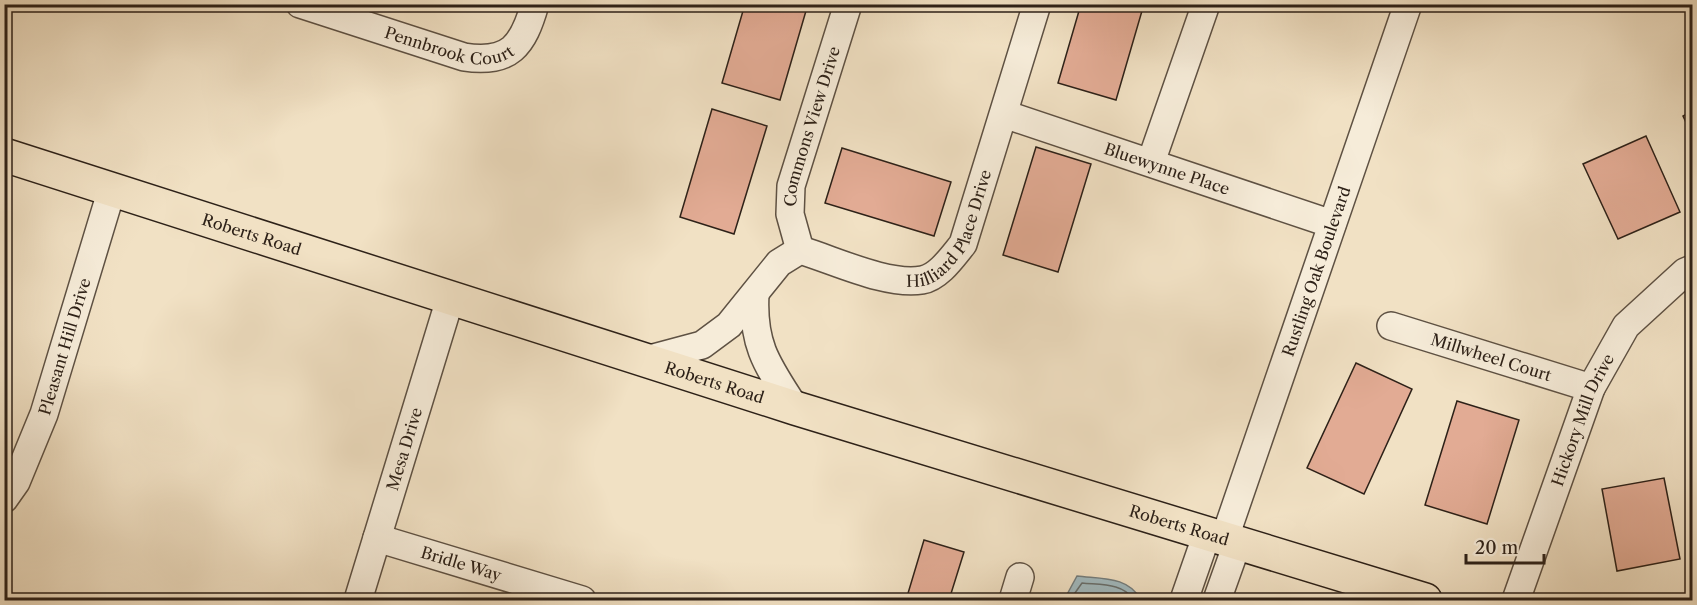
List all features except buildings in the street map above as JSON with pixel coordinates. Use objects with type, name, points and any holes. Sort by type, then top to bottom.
[{"type":"main road","name":"Roberts Road","points":[[4,155],[795,408],[1425,600]]},
{"type":"street","name":"Pennbrook Court","points":[[300,4],[464,57],[486,60],[507,54],[523,39],[536,4]]},
{"type":"street","name":"Commons View Drive","points":[[800,250],[790,214],[791,186],[848,4]]},
{"type":"street","name":"Hilliard Place Drive","points":[[800,250],[895,280],[924,280],[944,267],[963,244],[1037,4]]},
{"type":"street","points":[[1151,162],[1206,4]]},
{"type":"street","name":"Rustling Oak Boulevard","points":[[1223,539],[1408,4]]},
{"type":"street","name":"Bluewynne Place","points":[[1004,114],[1332,224]]},
{"type":"street","name":"Pleasant Hill Drive","points":[[4,499],[16,482],[44,414],[112,189]]},
{"type":"street","points":[[646,360],[702,345],[729,326],[779,263],[800,250]]},
{"type":"street","name":"Hickory Mill Drive","points":[[1516,600],[1591,388],[1626,326],[1685,272],[1692,269]]},
{"type":"street","points":[[755,294],[753,317],[756,338],[767,364],[795,408]]},
{"type":"street","name":"Mesa Drive","points":[[358,600],[450,299]]},
{"type":"street","name":"Millwheel Court","points":[[1391,326],[1591,388]]},
{"type":"street","name":"Bridle Way","points":[[377,538],[582,600]]},
{"type":"street","points":[[1184,600],[1223,539]]},
{"type":"street","points":[[1217,600],[1223,539]]},
{"type":"water","points":[[1077,576],[1122,583],[1136,592],[1141,600],[1064,600]]}]
